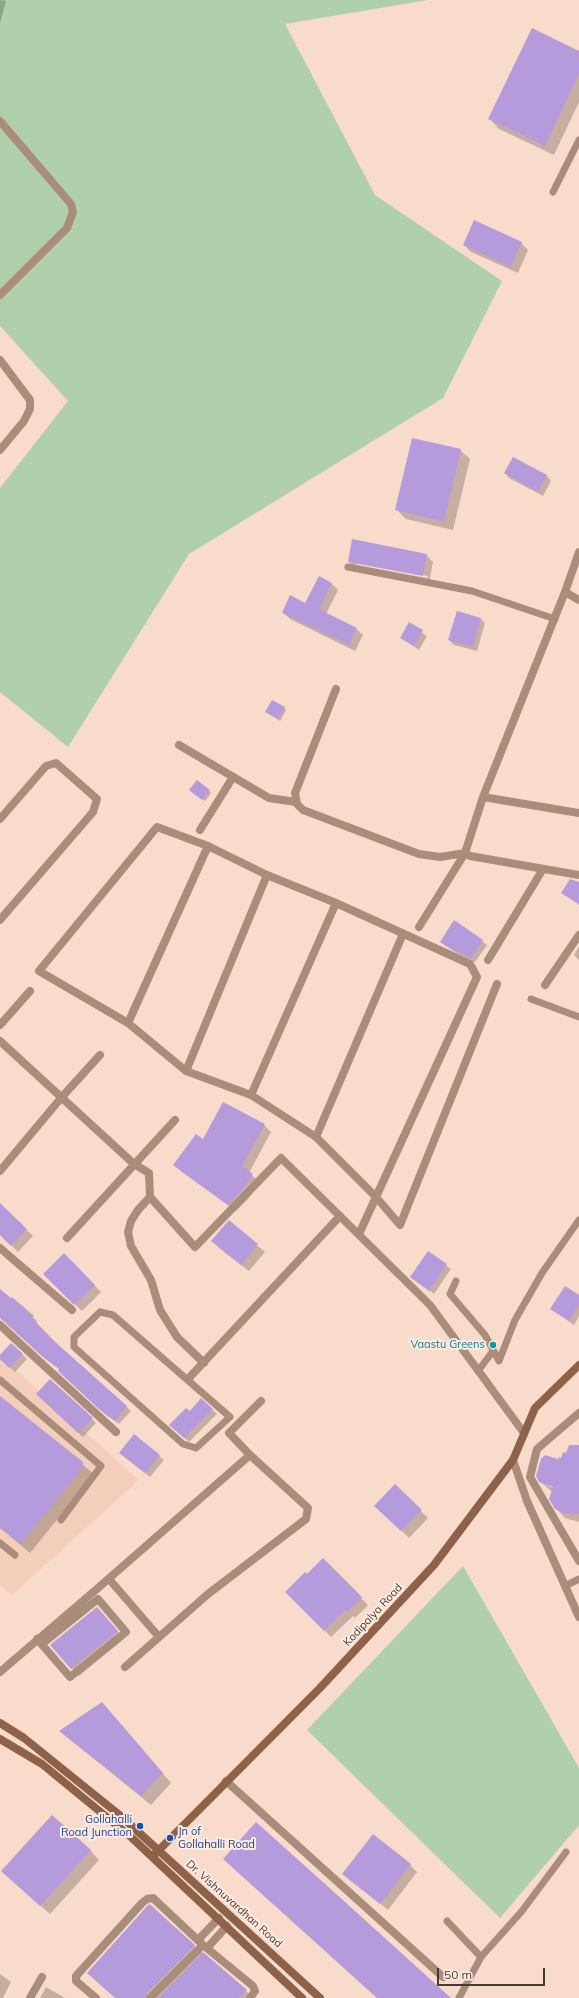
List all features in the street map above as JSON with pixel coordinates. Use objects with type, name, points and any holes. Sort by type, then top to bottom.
[{"type":"main road","name":"Kodipalya Road","points":[[152,1857],[320,1688],[434,1565],[513,1460],[534,1408],[579,1365]]},
{"type":"main road","name":"Dr. Vishnuvardhan Road","points":[[0,1723],[24,1738],[63,1769],[158,1850],[320,1998]]},
{"type":"main road","name":"Dr. Vishnuvardhan Road","points":[[0,1739],[42,1764],[131,1836],[302,1998]]},
{"type":"street","points":[[0,121],[71,204],[73,212],[67,228],[0,295]]},
{"type":"street","points":[[0,360],[30,400],[30,409],[24,421],[0,450]]},
{"type":"street","points":[[419,927],[465,853],[483,797],[565,592],[579,552]]},
{"type":"street","points":[[565,592],[579,600]]},
{"type":"street","points":[[336,689],[295,793],[296,802],[303,810],[419,854],[440,858],[465,853],[470,856],[579,875]]},
{"type":"street","points":[[179,746],[269,798],[296,802]]},
{"type":"street","points":[[0,819],[46,766],[56,762],[97,799],[93,812],[0,920]]},
{"type":"street","points":[[200,830],[233,777]]},
{"type":"street","points":[[483,797],[579,813]]},
{"type":"street","points":[[359,1234],[376,1197],[477,977],[470,964],[336,903],[267,875],[208,846],[157,826],[39,971],[128,1023],[186,1071],[251,1095],[316,1137],[376,1197],[400,1226],[497,984]]},
{"type":"street","points":[[128,1023],[208,846]]},
{"type":"street","points":[[488,960],[543,868]]},
{"type":"street","points":[[186,1071],[267,875]]},
{"type":"street","points":[[251,1095],[336,903]]},
{"type":"street","points":[[316,1137],[403,934]]},
{"type":"street","points":[[545,985],[579,935]]},
{"type":"street","points":[[0,1025],[30,991]]},
{"type":"street","points":[[0,1041],[134,1164],[149,1173],[150,1197],[195,1247],[281,1158],[430,1305],[524,1433]]},
{"type":"street","points":[[0,1171],[61,1098],[100,1056]]},
{"type":"street","points":[[67,1238],[176,1120]]},
{"type":"street","points":[[150,1197],[138,1210],[131,1221],[128,1232],[131,1246],[151,1280],[160,1310],[177,1337],[204,1363]]},
{"type":"street","points":[[188,1379],[340,1216]]},
{"type":"street","points":[[0,1248],[72,1310]]},
{"type":"street","points":[[0,1325],[116,1432]]},
{"type":"street","points":[[125,1667],[208,1594],[306,1519],[308,1508],[250,1455],[229,1433],[261,1401]]},
{"type":"street","points":[[579,1413],[537,1449],[530,1476],[579,1561]]},
{"type":"street","points":[[40,1641],[250,1455]]},
{"type":"street","points":[[513,1460],[527,1501],[579,1617]]},
{"type":"street","points":[[109,1579],[159,1637]]},
{"type":"street","points":[[0,1672],[40,1641],[98,1599],[126,1632],[70,1677],[40,1641]]},
{"type":"street","points":[[226,1781],[443,1976]]},
{"type":"street","points":[[96,1998],[76,1981],[76,1976],[147,1899],[153,1898],[203,1944],[253,1986],[255,1990],[250,1998]]},
{"type":"street","points":[[203,1944],[219,1918]]},
{"type":"street","points":[[150,1998],[203,1944],[227,1926]]},
{"type":"street","points":[[30,1998],[42,1977]]},
{"type":"lane","points":[[553,192],[579,140]]},
{"type":"lane","points":[[348,567],[472,591],[554,618]]},
{"type":"lane","points":[[531,999],[579,1017]]},
{"type":"lane","points":[[456,1281],[450,1294],[485,1335],[499,1361],[514,1320],[542,1273],[579,1220]]},
{"type":"lane","points":[[100,1312],[113,1315],[188,1379],[230,1417],[196,1448],[183,1444],[74,1347],[74,1337],[100,1312]]},
{"type":"lane","points":[[478,1371],[494,1351]]},
{"type":"lane","points":[[0,1380],[101,1466],[61,1520]]},
{"type":"lane","points":[[0,1543],[16,1555]]},
{"type":"lane","points":[[565,1586],[579,1579]]},
{"type":"lane","points":[[459,1998],[481,1957],[522,1911],[566,1852]]},
{"type":"lane","points":[[447,1921],[481,1957]]},
{"type":"shaded area","points":[[0,1356],[139,1480],[12,1595],[0,1585]]},
{"type":"green space","points":[[0,0],[428,0],[285,24],[375,195],[502,281],[443,398],[189,554],[68,747],[0,692],[0,488],[68,401],[0,326]]},
{"type":"green space","points":[[463,1566],[579,1768],[579,1825],[500,1918],[307,1730]]},
{"type":"building","points":[[532,28],[579,51],[579,74],[545,146],[488,119]]},
{"type":"building","points":[[474,220],[522,242],[511,267],[463,245]]},
{"type":"building","points":[[412,438],[461,449],[444,522],[395,510]]},
{"type":"building","points":[[513,457],[547,475],[538,492],[504,473]]},
{"type":"building","points":[[352,539],[427,554],[423,576],[348,562]]},
{"type":"building","points":[[319,576],[332,583],[319,609],[357,628],[349,645],[282,613],[290,595],[305,603]]},
{"type":"building","points":[[457,611],[481,618],[473,647],[448,640]]},
{"type":"building","points":[[409,622],[423,630],[414,646],[400,638]]},
{"type":"building","points":[[272,700],[285,707],[278,719],[265,712]]},
{"type":"building","points":[[197,780],[210,790],[202,800],[189,790]]},
{"type":"building","points":[[570,879],[579,882],[579,904],[561,893]]},
{"type":"building","points":[[454,920],[483,940],[471,958],[440,942]]},
{"type":"building","points":[[223,1102],[265,1124],[242,1166],[253,1174],[241,1191],[228,1205],[173,1165],[196,1134],[203,1139]]},
{"type":"building","points":[[0,1203],[27,1229],[11,1246],[0,1235]]},
{"type":"building","points":[[229,1220],[258,1244],[241,1265],[211,1241]]},
{"type":"building","points":[[428,1251],[447,1264],[429,1291],[410,1277]]},
{"type":"building","points":[[64,1253],[95,1285],[74,1305],[43,1274]]},
{"type":"building","points":[[565,1286],[579,1295],[579,1305],[569,1321],[550,1309]]},
{"type":"building","points":[[0,1289],[34,1316],[32,1318],[54,1341],[127,1406],[115,1421],[100,1410],[58,1371],[59,1369],[44,1358],[0,1318]]},
{"type":"building","points":[[11,1343],[23,1354],[9,1368],[0,1359],[0,1355]]},
{"type":"building","points":[[50,1379],[93,1418],[78,1433],[36,1394]]},
{"type":"building","points":[[0,1396],[83,1462],[83,1467],[21,1544],[0,1528]]},
{"type":"building","points":[[201,1398],[213,1409],[184,1438],[169,1425],[186,1408],[190,1411]]},
{"type":"building","points":[[134,1434],[160,1455],[145,1473],[119,1453]]},
{"type":"building","points":[[569,1445],[579,1445],[579,1514],[563,1513],[555,1509],[549,1499],[553,1487],[539,1482],[536,1476],[541,1459],[545,1455],[558,1459],[559,1457],[561,1458],[563,1452],[566,1453]]},
{"type":"building","points":[[395,1484],[422,1510],[401,1531],[374,1506]]},
{"type":"building","points":[[323,1558],[362,1597],[347,1612],[345,1610],[324,1631],[285,1592],[305,1572],[307,1574]]},
{"type":"building","points":[[97,1607],[118,1631],[71,1669],[50,1645]]},
{"type":"building","points":[[102,1702],[163,1773],[141,1796],[59,1731]]},
{"type":"building","points":[[52,1815],[91,1850],[40,1906],[1,1871]]},
{"type":"building","points":[[256,1822],[451,1998],[377,1998],[223,1859]]},
{"type":"building","points":[[373,1834],[411,1864],[380,1904],[342,1874]]},
{"type":"building","points":[[149,1904],[195,1945],[146,1994],[145,1998],[115,1998],[87,1973]]},
{"type":"building","points":[[203,1952],[247,1990],[239,1998],[158,1998]]},
{"type":"place","name":"Vaastu Greens","points":[[493,1345]]},
{"type":"place","name":"Gollahalli Road Junction","points":[[140,1826]]},
{"type":"place","name":"Jn of Gollahalli Road","points":[[170,1838]]}]
